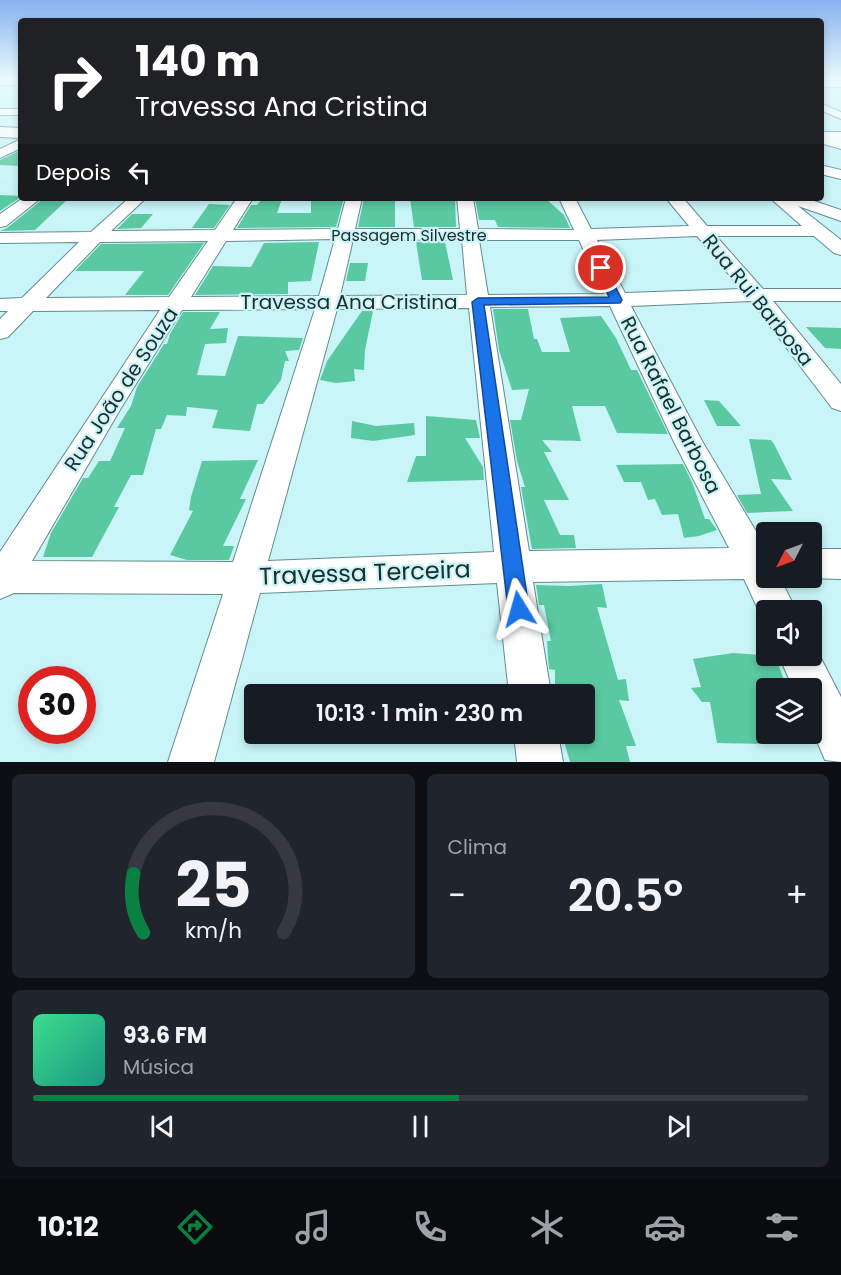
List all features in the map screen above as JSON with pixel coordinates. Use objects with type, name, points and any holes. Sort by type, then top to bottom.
[{"type":"main road","points":[[0,132],[18,133]]},
{"type":"main road","points":[[824,138],[841,137]]},
{"type":"street","points":[[824,139],[841,145]]},
{"type":"street","points":[[0,154],[18,144]]},
{"type":"street","points":[[824,170],[841,175]]},
{"type":"street","points":[[0,222],[29,201]]},
{"type":"street","points":[[0,332],[94,238],[135,201]]},
{"type":"street","name":"Rua João de Souza","points":[[1,579],[108,407],[243,201]]},
{"type":"street","points":[[190,762],[328,302],[353,201]]},
{"type":"street","points":[[465,201],[529,684]]},
{"type":"street","name":"Rua Rafael Barbosa","points":[[568,201],[688,442],[756,555]]},
{"type":"street","name":"Rua Rui Barbosa","points":[[676,201],[758,295],[841,402]]},
{"type":"street","points":[[781,201],[841,249]]},
{"type":"street","points":[[798,201],[841,216]]},
{"type":"street","name":"Passagem Silvestre","points":[[0,238],[346,234],[585,235],[701,231],[819,231]]},
{"type":"street","name":"Travessa Ana Cristina","points":[[0,305],[478,302],[841,295]]},
{"type":"street","name":"Travessa Terceira","points":[[1,579],[244,578],[513,567],[756,563]]},
{"type":"street","points":[[822,564],[841,564]]},
{"type":"street","points":[[804,666],[841,744]]},
{"type":"street","points":[[537,744],[540,762]]},
{"type":"building","points":[[18,151],[18,166],[0,165],[0,160]]},
{"type":"building","points":[[0,195],[18,196],[18,199],[0,211]]},
{"type":"building","points":[[41,201],[66,201],[35,230],[0,231]]},
{"type":"building","points":[[260,201],[281,201],[277,213],[311,213],[311,201],[343,201],[336,227],[237,228],[251,205],[257,205]]},
{"type":"building","points":[[363,201],[395,201],[395,227],[358,227]]},
{"type":"building","points":[[410,201],[455,201],[456,227],[414,227]]},
{"type":"building","points":[[476,201],[548,201],[564,215],[570,228],[498,227],[495,220],[479,220]]},
{"type":"building","points":[[209,204],[230,205],[214,228],[192,228]]},
{"type":"building","points":[[132,214],[153,214],[141,228],[117,229]]},
{"type":"building","points":[[319,242],[311,281],[288,282],[288,294],[195,295],[213,266],[251,267],[264,243]]},
{"type":"building","points":[[416,242],[445,242],[453,280],[422,280]]},
{"type":"building","points":[[204,243],[168,295],[125,295],[144,271],[75,271],[101,244]]},
{"type":"building","points":[[350,263],[368,263],[365,281],[346,281]]},
{"type":"building","points":[[493,309],[528,309],[534,339],[537,339],[542,352],[570,352],[560,318],[601,316],[616,338],[631,370],[637,370],[668,434],[617,433],[605,406],[572,406],[581,441],[542,440],[552,452],[544,452],[569,500],[544,500],[560,535],[574,535],[576,548],[532,549],[521,487],[525,487],[517,461],[510,420],[521,420],[529,389],[512,390],[499,350]]},
{"type":"building","points":[[362,311],[373,311],[365,350],[364,370],[354,369],[355,381],[336,383],[320,380],[327,361]]},
{"type":"building","points":[[183,312],[220,312],[210,329],[228,328],[226,343],[205,344],[197,375],[225,376],[238,336],[303,338],[299,350],[285,351],[289,361],[285,361],[281,380],[263,404],[257,404],[250,431],[212,428],[218,410],[187,407],[186,416],[167,415],[161,429],[156,429],[143,475],[131,475],[114,507],[119,507],[92,557],[43,557],[51,533],[83,478],[88,478],[99,461],[110,461],[125,428],[117,428],[131,406],[137,387],[164,344],[167,344]]},
{"type":"building","points":[[806,327],[841,328],[841,349],[825,348]]},
{"type":"building","points":[[704,400],[719,401],[741,426],[717,426]]},
{"type":"building","points":[[426,416],[476,420],[480,438],[465,438],[483,467],[484,480],[407,482],[416,456],[426,456]]},
{"type":"building","points":[[352,421],[376,426],[414,423],[415,435],[373,441],[351,438]]},
{"type":"building","points":[[749,439],[771,440],[774,444],[792,480],[771,479],[793,511],[747,513],[737,495],[761,494]]},
{"type":"building","points":[[258,460],[240,499],[246,499],[223,546],[234,546],[229,560],[187,560],[170,555],[193,511],[189,510],[191,497],[202,461]]},
{"type":"building","points":[[683,464],[705,519],[709,519],[717,530],[684,538],[678,514],[662,515],[655,499],[648,500],[641,482],[624,482],[616,465]]},
{"type":"building","points":[[602,584],[607,608],[597,607],[618,680],[626,679],[629,701],[619,700],[636,746],[626,746],[630,762],[570,762],[565,744],[595,744],[595,684],[555,684],[555,670],[549,669],[547,641],[551,641],[544,605],[539,605],[536,585]]},
{"type":"building","points":[[733,653],[756,655],[756,666],[779,666],[783,678],[756,678],[756,744],[717,743],[710,702],[702,702],[691,688],[701,687],[693,659]]},
{"type":"route","points":[[519,609],[478,302],[616,300],[601,268]]}]
